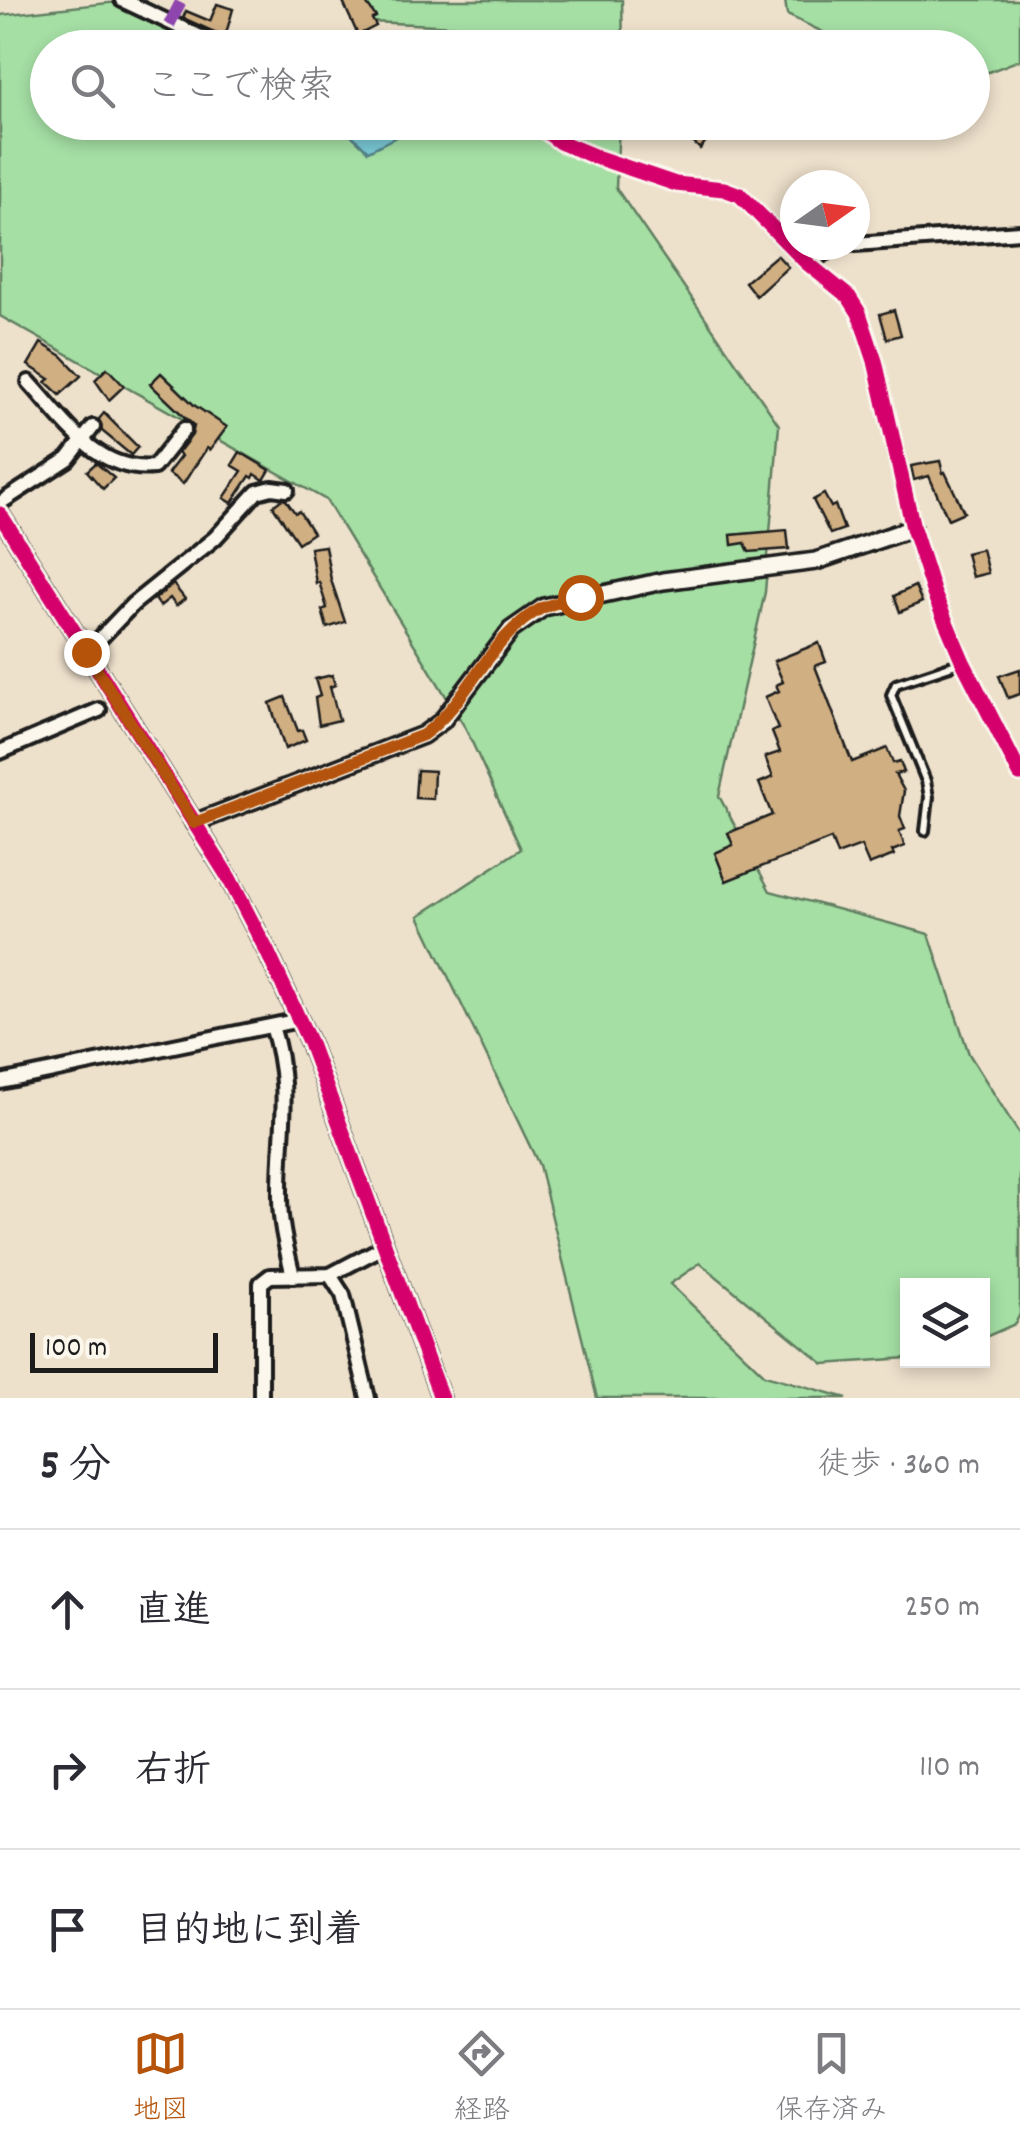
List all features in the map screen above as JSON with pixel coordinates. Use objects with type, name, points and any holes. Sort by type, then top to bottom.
[{"type":"street","points":[[122,0],[186,30]]},
{"type":"street","points":[[557,140],[676,184],[724,189],[740,195],[808,263],[849,297],[859,313],[875,360],[912,528],[934,594],[963,662],[1020,774]]},
{"type":"street","points":[[870,243],[1020,232]]},
{"type":"street","points":[[808,263],[813,260]]},
{"type":"street","points":[[29,382],[83,440],[106,460],[122,466],[154,467],[184,429]]},
{"type":"street","points":[[0,503],[68,459],[93,427]]},
{"type":"street","points":[[86,652],[133,604],[226,528],[257,492],[287,490]]},
{"type":"street","points":[[0,514],[229,878],[299,1020],[441,1398]]},
{"type":"street","points":[[194,823],[423,735],[442,721],[511,630],[544,607],[663,580],[816,561],[912,528]]},
{"type":"street","points":[[0,752],[99,710]]},
{"type":"street","points":[[0,1082],[299,1020]]},
{"type":"street","points":[[272,1026],[283,1062],[280,1199],[294,1276]]},
{"type":"street","points":[[261,1398],[261,1283],[270,1276],[330,1275],[385,1246]]},
{"type":"street","points":[[330,1275],[342,1294],[368,1398]]},
{"type":"lane","points":[[925,831],[930,798],[926,780],[891,695],[896,684],[963,662]]},
{"type":"green space","points":[[135,0],[184,30],[30,30],[30,140],[357,140],[368,151],[389,140],[618,140],[616,188],[779,425],[765,592],[719,796],[770,891],[929,934],[969,1054],[1020,1135],[1020,1314],[1015,1324],[990,1335],[990,1278],[900,1278],[900,1359],[824,1364],[700,1263],[670,1284],[765,1375],[847,1398],[597,1398],[539,1165],[419,916],[521,849],[466,729],[326,500],[0,316],[0,15]]},
{"type":"green space","points":[[363,0],[622,0],[623,30],[476,30],[371,22]]},
{"type":"green space","points":[[785,0],[1020,0],[1020,60],[990,71],[990,30],[818,30],[787,15]]},
{"type":"water","points":[[357,140],[390,140],[368,151]]},
{"type":"building","points":[[342,0],[364,0],[376,17],[372,19],[376,26],[356,30]]},
{"type":"building","points":[[217,4],[233,9],[227,30],[210,30],[183,18],[186,11],[210,21]]},
{"type":"building","points":[[691,140],[707,140],[700,149]]},
{"type":"building","points":[[777,255],[788,267],[756,296],[745,282]]},
{"type":"building","points":[[894,310],[901,335],[887,339],[880,314]]},
{"type":"building","points":[[41,343],[62,356],[81,376],[60,395],[46,382],[50,379],[28,365]]},
{"type":"building","points":[[107,368],[124,386],[109,400],[95,380]]},
{"type":"building","points":[[161,373],[194,405],[227,427],[183,484],[168,473],[181,456],[178,453],[194,426],[150,384]]},
{"type":"building","points":[[104,413],[138,447],[131,455],[102,431],[99,419]]},
{"type":"building","points":[[240,452],[270,470],[264,480],[255,474],[250,476],[232,503],[224,498],[242,471],[232,465]]},
{"type":"building","points":[[940,461],[964,512],[948,519],[929,476],[914,480],[911,466]]},
{"type":"building","points":[[96,463],[114,478],[103,489],[87,471]]},
{"type":"building","points":[[824,494],[831,507],[835,505],[844,529],[830,534],[813,500]]},
{"type":"building","points":[[282,499],[295,513],[299,511],[313,533],[298,543],[273,506]]},
{"type":"building","points":[[787,530],[789,549],[749,552],[745,543],[732,545],[731,535]]},
{"type":"building","points":[[325,546],[345,622],[327,628],[322,610],[327,608],[319,582],[316,583],[310,548]]},
{"type":"building","points":[[982,549],[988,573],[972,577],[966,553]]},
{"type":"building","points":[[173,584],[185,599],[176,606],[170,598],[160,606],[155,599]]},
{"type":"building","points":[[915,586],[922,602],[900,612],[894,596]]},
{"type":"building","points":[[819,643],[826,662],[815,666],[852,762],[887,748],[893,763],[900,761],[904,772],[895,774],[904,791],[900,816],[905,829],[899,831],[905,846],[869,865],[861,846],[837,855],[831,839],[726,881],[715,853],[733,845],[728,833],[772,815],[759,783],[773,777],[765,757],[780,752],[772,732],[778,729],[765,697],[779,691],[776,685],[783,682],[774,661]]},
{"type":"building","points":[[1020,669],[1020,694],[1008,698],[999,676]]},
{"type":"building","points":[[332,675],[335,685],[330,687],[339,720],[319,725],[315,698],[320,696],[315,679]]},
{"type":"building","points":[[285,697],[298,731],[302,730],[306,740],[285,749],[270,703]]},
{"type":"building","points":[[417,770],[434,771],[433,799],[415,798]]},
{"type":"marked path","points":[[169,25],[182,0]]},
{"type":"cycle path","points":[[557,140],[676,184],[724,189],[740,195],[807,263],[849,297],[859,313],[875,361],[913,528],[934,594],[963,662],[1020,774]]},
{"type":"cycle path","points":[[0,514],[229,878],[267,951],[309,1041],[441,1398]]},
{"type":"route","points":[[86,652],[194,823],[423,735],[442,721],[511,630],[544,607],[580,597]]}]
